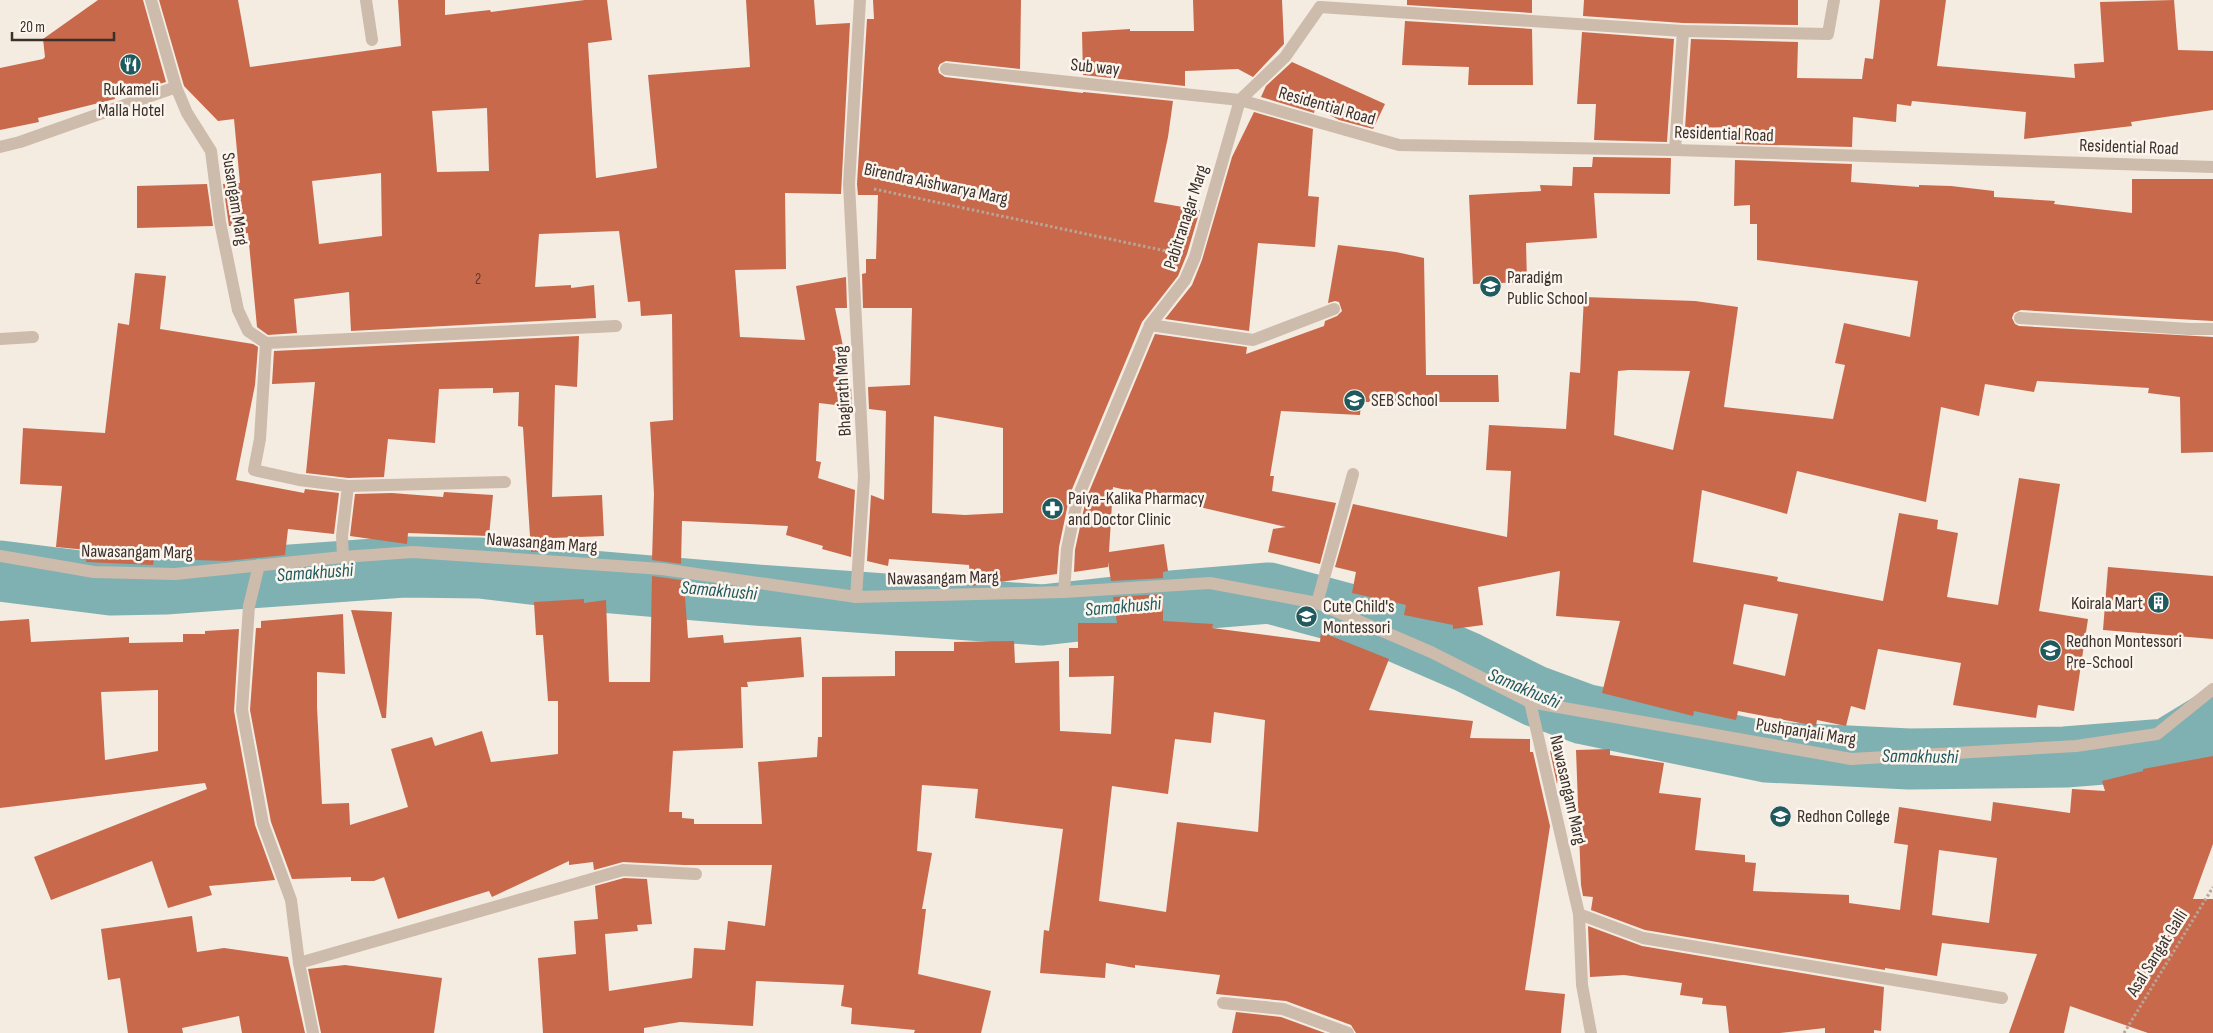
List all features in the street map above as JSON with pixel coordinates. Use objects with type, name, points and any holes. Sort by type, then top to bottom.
[{"type":"street","name":"Susangam Marg","points":[[151,0],[176,87],[187,113],[211,151],[220,222],[238,310],[248,330],[266,343]]},
{"type":"street","points":[[366,0],[372,40]]},
{"type":"street","name":"Birendra Aishwarya Marg","points":[[849,184],[860,0]]},
{"type":"street","points":[[1240,100],[1285,57],[1317,4],[1683,31],[1828,34],[1834,0]]},
{"type":"street","points":[[1675,150],[1683,31]]},
{"type":"street","name":"Sub way","points":[[946,69],[1240,100]]},
{"type":"street","points":[[0,146],[20,142],[176,87]]},
{"type":"street","name":"Residential Road","points":[[1240,100],[1399,146],[1675,150],[2213,167]]},
{"type":"street","name":"Pabitranagar Marg","points":[[1064,592],[1067,549],[1078,497],[1150,325],[1185,280],[1195,257],[1240,100]]},
{"type":"street","name":"Bhagirath Marg","points":[[849,184],[864,477],[856,598]]},
{"type":"street","points":[[1150,325],[1254,340],[1334,309]]},
{"type":"street","points":[[2020,318],[2213,329]]},
{"type":"street","points":[[505,482],[348,486],[299,480],[254,470],[260,439],[266,343],[616,326]]},
{"type":"street","points":[[0,339],[33,337]]},
{"type":"street","points":[[1317,603],[1353,474]]},
{"type":"street","points":[[343,557],[342,536],[348,486]]},
{"type":"street","name":"Nawasangam Marg","points":[[0,556],[94,572],[175,574],[413,552],[662,569],[856,598],[1064,592],[1210,583],[1317,603],[1431,652],[1530,702],[1579,914],[1582,985],[1591,1033]]},
{"type":"street","points":[[259,565],[249,606],[242,710],[263,824],[291,900],[299,962],[313,1033]]},
{"type":"street","name":"Pushpanjali Marg","points":[[1530,702],[1852,759],[2076,746],[2158,734],[2213,689]]},
{"type":"street","points":[[299,962],[622,870],[696,874]]},
{"type":"street","points":[[1579,914],[1643,938],[2002,998]]},
{"type":"street","points":[[1223,1003],[1283,1009],[1348,1033]]},
{"type":"path","name":"Birendra Aishwarya Marg","points":[[849,184],[1195,257]]},
{"type":"path","name":"Asal Sangat Galli","points":[[2124,1033],[2213,888]]},
{"type":"building","points":[[98,0],[143,0],[166,82],[115,97],[115,99],[38,118],[39,122],[0,130],[0,68],[43,59],[45,57],[43,39]]},
{"type":"building","points":[[159,0],[238,0],[250,67],[401,46],[398,0],[445,0],[445,15],[490,10],[491,12],[585,0],[607,0],[612,40],[588,43],[596,178],[657,168],[648,75],[750,67],[746,0],[814,0],[816,25],[850,23],[841,194],[785,193],[786,269],[735,270],[740,337],[805,340],[796,286],[846,277],[847,308],[835,308],[848,370],[846,387],[851,387],[852,407],[819,403],[816,461],[821,462],[818,478],[855,490],[851,557],[822,549],[823,546],[786,535],[788,526],[682,521],[681,564],[652,560],[654,494],[650,422],[673,420],[672,314],[641,316],[640,301],[628,302],[619,231],[539,234],[535,287],[571,285],[571,288],[594,285],[596,318],[351,331],[349,292],[294,299],[297,333],[268,335],[257,327],[248,233],[242,234],[241,225],[229,226],[223,184],[240,183],[234,119],[218,121],[184,86]],"holes":[[[487,108],[489,171],[437,172],[432,111]],[[381,173],[382,236],[319,244],[312,181]]]},
{"type":"building","points":[[873,0],[1021,0],[1020,69],[946,61],[940,64],[938,68],[939,73],[945,77],[1173,101],[1168,137],[1154,202],[1200,210],[1187,254],[1178,276],[1142,322],[1070,494],[1059,547],[1057,574],[971,586],[969,565],[889,559],[888,566],[867,561],[871,495],[884,500],[886,411],[869,409],[868,387],[910,385],[912,308],[863,308],[862,274],[866,273],[866,259],[876,259],[878,195],[858,195],[857,184],[867,19],[874,19]],"holes":[[[934,416],[1003,428],[1003,513],[965,515],[932,513]]]},
{"type":"building","points":[[1193,0],[1282,0],[1284,44],[1253,77],[1238,69],[1185,71],[1185,86],[1083,75],[1082,32],[1130,29],[1130,31],[1194,31]]},
{"type":"building","points":[[1407,0],[1532,0],[1532,13],[1407,5]]},
{"type":"building","points":[[1584,0],[1798,0],[1798,25],[1683,23],[1583,16]]},
{"type":"building","points":[[1880,0],[1946,0],[1937,66],[2075,78],[2074,64],[2104,62],[2100,2],[2174,0],[2178,50],[2213,51],[2213,110],[2131,122],[2132,126],[2024,139],[2026,112],[1912,101],[1911,106],[1897,104],[1896,122],[1853,117],[1852,147],[1736,144],[1736,127],[1685,128],[1691,39],[1798,42],[1797,78],[1862,79],[1865,58],[1873,59]]},
{"type":"building","points":[[1405,21],[1532,29],[1533,85],[1468,85],[1469,67],[1402,65]]},
{"type":"building","points":[[1582,32],[1674,39],[1667,142],[1594,140],[1596,104],[1577,104]]},
{"type":"building","points":[[1292,62],[1385,104],[1373,129],[1339,120],[1315,107],[1314,113],[1261,97],[1266,86]]},
{"type":"building","points":[[1254,112],[1313,129],[1308,196],[1319,197],[1315,247],[1258,243],[1249,331],[1165,319],[1192,285],[1202,260],[1232,157]]},
{"type":"building","points":[[1593,157],[1671,158],[1670,194],[1594,193],[1597,238],[1526,243],[1527,282],[1473,284],[1469,195],[1541,191],[1540,185],[1572,186],[1573,167],[1592,167]]},
{"type":"building","points":[[1735,160],[1852,164],[1851,182],[1919,187],[1919,185],[1951,186],[1994,191],[1994,197],[2055,201],[2054,204],[2132,213],[2132,179],[2213,179],[2213,321],[2021,310],[2014,313],[2012,318],[2015,324],[2019,326],[2213,337],[2213,452],[2181,453],[2180,397],[2148,393],[2149,388],[2037,381],[2034,392],[1985,384],[1979,416],[1941,407],[1926,502],[1797,471],[1787,514],[1702,490],[1693,562],[1778,577],[1777,581],[1883,601],[1899,513],[1938,520],[1937,529],[1958,533],[1947,597],[1998,605],[2019,478],[2060,484],[2039,611],[2088,619],[2074,711],[2038,705],[2036,718],[1953,705],[1961,663],[1878,649],[1865,710],[1851,706],[1846,726],[1817,720],[1816,726],[1738,711],[1736,720],[1694,711],[1693,716],[1602,693],[1620,621],[1556,616],[1560,571],[1478,587],[1483,625],[1453,629],[1453,625],[1404,615],[1406,605],[1352,593],[1356,572],[1335,567],[1353,504],[1507,537],[1511,471],[1486,470],[1489,425],[1566,429],[1570,372],[1580,373],[1584,297],[1695,301],[1738,307],[1724,407],[1833,419],[1845,365],[1835,363],[1844,323],[1910,337],[1918,281],[1757,260],[1757,224],[1750,224],[1750,205],[1734,206]],"holes":[[[1618,371],[1690,371],[1673,450],[1614,435]],[[1744,604],[1798,614],[1785,676],[1733,664]]]},
{"type":"building","points":[[207,184],[213,226],[137,228],[137,186]]},
{"type":"building","points":[[1338,245],[1396,252],[1424,258],[1426,375],[1498,375],[1499,402],[1361,402],[1360,415],[1281,411],[1270,476],[1274,476],[1272,491],[1336,503],[1320,564],[1268,552],[1273,529],[1286,527],[1113,487],[1109,552],[1164,544],[1168,571],[1163,572],[1163,578],[1111,581],[1108,562],[1108,567],[1074,572],[1075,550],[1086,499],[1155,334],[1247,347],[1246,354],[1324,326],[1325,321],[1337,316],[1342,311],[1339,302],[1328,303]]},
{"type":"building","points":[[135,273],[166,276],[160,329],[253,344],[258,347],[255,385],[236,480],[304,493],[305,489],[339,493],[334,534],[288,529],[285,555],[226,561],[197,560],[156,550],[153,565],[86,562],[87,550],[56,547],[62,486],[20,484],[23,428],[105,433],[118,323],[129,325]]},
{"type":"building","points":[[579,336],[577,387],[555,385],[552,497],[602,495],[604,536],[552,538],[551,551],[531,552],[523,427],[518,426],[519,392],[493,393],[493,388],[439,389],[435,443],[388,439],[384,477],[348,478],[306,473],[315,382],[272,384],[274,351]]},
{"type":"building","points":[[444,492],[493,495],[489,536],[408,533],[407,544],[350,536],[355,494],[392,493],[443,497]]},
{"type":"building","name":"Koirala Mart","points":[[2108,567],[2213,576],[2213,639],[2103,630]]},
{"type":"building","points":[[652,576],[681,580],[680,596],[685,596],[688,638],[723,635],[724,643],[801,637],[804,677],[747,682],[748,687],[741,687],[743,748],[673,751],[669,812],[682,812],[682,818],[694,819],[694,824],[762,824],[758,762],[817,757],[818,737],[822,737],[822,677],[895,676],[895,651],[954,651],[954,642],[1014,641],[1015,663],[1059,661],[1060,731],[1111,734],[1114,676],[1069,677],[1069,648],[1078,648],[1078,623],[1117,623],[1113,597],[1163,594],[1163,621],[1213,624],[1212,628],[1320,642],[1321,632],[1389,659],[1369,710],[1473,721],[1470,738],[1530,739],[1530,752],[1533,752],[1550,826],[1525,990],[1565,994],[1561,1033],[1356,1033],[1351,1025],[1286,1001],[1216,994],[1220,975],[1135,965],[1135,968],[1106,963],[1105,978],[1040,973],[1044,930],[1049,931],[1063,829],[975,818],[978,789],[922,785],[917,851],[932,853],[922,909],[926,909],[918,974],[991,991],[981,1033],[914,1033],[915,1030],[851,1024],[852,1008],[841,1006],[844,985],[756,981],[753,1026],[680,1022],[644,1028],[644,1033],[543,1033],[538,958],[576,954],[574,921],[598,919],[595,886],[624,878],[647,879],[652,924],[637,925],[638,931],[605,934],[609,991],[692,978],[694,948],[725,950],[728,921],[765,926],[772,865],[684,865],[623,862],[594,870],[593,862],[569,865],[569,861],[492,897],[489,891],[398,919],[384,877],[374,881],[351,881],[351,877],[292,879],[271,822],[250,710],[256,628],[261,628],[261,621],[343,614],[345,674],[317,672],[317,707],[322,804],[349,803],[350,825],[408,807],[391,749],[432,737],[435,746],[482,731],[491,762],[558,754],[558,701],[548,701],[543,635],[536,635],[534,602],[584,599],[584,603],[606,600],[609,682],[650,682]],"holes":[[[1214,712],[1265,720],[1258,832],[1177,822],[1166,912],[1099,901],[1112,786],[1168,794],[1175,739],[1211,743]]]},
{"type":"building","points":[[351,610],[392,612],[386,718],[382,718]]},
{"type":"building","points":[[29,619],[31,642],[129,637],[129,643],[183,642],[183,634],[205,634],[205,631],[239,629],[234,711],[255,825],[275,880],[209,886],[212,895],[168,908],[152,861],[51,900],[34,857],[207,789],[205,783],[0,808],[0,621]],"holes":[[[158,690],[158,751],[105,760],[101,692]]]},
{"type":"building","points":[[1610,749],[1610,755],[1664,763],[1659,793],[1701,798],[1695,850],[1745,855],[1745,862],[1756,863],[1753,891],[1849,895],[1849,903],[1900,910],[1908,845],[1894,843],[1899,807],[1991,821],[1993,802],[2070,813],[2072,789],[2105,791],[2102,781],[2143,771],[2143,769],[2213,756],[2213,844],[2193,899],[2213,899],[2213,1033],[2148,1033],[2070,1006],[2064,1033],[2009,1033],[2037,954],[1942,943],[1937,976],[1885,968],[1885,970],[1645,930],[1591,910],[1593,897],[1583,896],[1581,885],[1576,750]],"holes":[[[1939,850],[1997,858],[1989,923],[1932,915]]]},
{"type":"building","points":[[1562,750],[1557,784],[1550,751]]},
{"type":"building","points":[[192,916],[197,952],[224,948],[288,957],[305,1033],[242,1033],[239,1016],[182,1028],[183,1033],[128,1033],[120,978],[108,980],[101,929]]},
{"type":"building","points":[[1588,926],[1642,946],[1884,987],[1881,1031],[1874,1030],[1874,1033],[1825,1033],[1825,1028],[1780,1033],[1729,1033],[1726,1006],[1702,1004],[1703,998],[1680,995],[1682,983],[1624,975],[1590,977]]},
{"type":"building","points":[[345,965],[442,978],[434,1033],[321,1033],[308,969]]},
{"type":"building","points":[[1236,1012],[1281,1017],[1325,1033],[1232,1033]]},
{"type":"waterway","name":"Samakhushi","points":[[0,571],[111,585],[165,584],[404,567],[480,568],[590,581],[756,595],[1042,615],[1160,602],[1269,593],[1370,620],[1467,662],[1535,696],[1584,714],[1766,752],[1909,759],[2065,757],[2167,749],[2213,721]]},
{"type":"place","name":"Rukameli Malla Hotel","points":[[131,64]]},
{"type":"place","name":"Paradigm Public School","points":[[1491,287]]},
{"type":"place","name":"SEB School","points":[[1355,400]]},
{"type":"place","name":"Paiya-Kalika Pharmacy and Doctor Clinic","points":[[1052,508]]},
{"type":"place","name":"Koirala Mart","points":[[2159,603]]},
{"type":"place","name":"Cute Child's Montessori","points":[[1307,616]]},
{"type":"place","name":"Redhon Montessori Pre-School","points":[[2050,651]]},
{"type":"place","name":"Redhon College","points":[[1781,816]]}]
